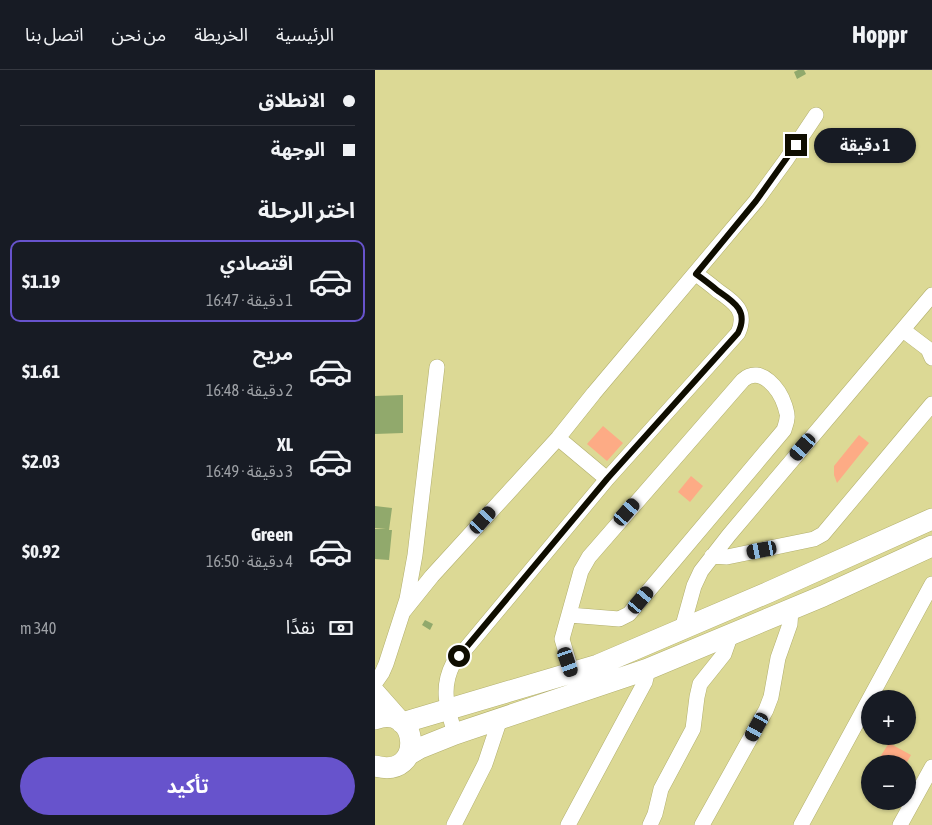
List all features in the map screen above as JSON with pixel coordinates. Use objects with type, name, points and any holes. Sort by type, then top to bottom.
[{"type":"street","points":[[403,612],[433,576],[558,438],[594,392],[696,274],[756,201],[816,115]]},
{"type":"street","points":[[455,734],[447,709],[446,683],[448,673],[453,664],[607,479],[734,338],[741,327],[741,315],[735,304],[696,274]]},
{"type":"street","points":[[682,629],[694,586],[701,571],[712,556],[932,295]]},
{"type":"street","points":[[903,330],[928,349],[932,358]]},
{"type":"street","points":[[375,683],[382,673],[407,599],[416,545],[437,367]]},
{"type":"street","points":[[569,615],[619,619],[629,614],[784,430],[787,417],[783,400],[775,386],[765,378],[756,375],[747,376],[589,557],[581,571],[562,640],[572,672]]},
{"type":"street","points":[[712,556],[737,555],[814,539],[823,534],[932,404]]},
{"type":"street","points":[[558,438],[607,479]]},
{"type":"street","points":[[375,719],[389,716],[400,721],[598,665],[769,592],[932,519]]},
{"type":"street","points":[[408,754],[455,734],[648,669],[791,610],[932,546]]},
{"type":"street","points":[[412,571],[422,575],[433,576]]},
{"type":"street","points":[[801,825],[932,584]]},
{"type":"street","points":[[702,825],[766,710],[771,697],[778,658],[790,624],[791,610]]},
{"type":"street","points":[[649,825],[655,814],[661,789],[693,729],[700,684],[725,654],[731,634]]},
{"type":"street","points":[[375,664],[389,654]]},
{"type":"street","points":[[568,825],[645,682],[648,669]]},
{"type":"street","points":[[375,693],[409,731],[411,739],[411,747],[408,754],[397,766],[389,768],[375,766]]},
{"type":"street","points":[[454,825],[485,764],[500,719]]},
{"type":"street","points":[[900,825],[932,767]]},
{"type":"shaded area","points":[[603,426],[623,443],[607,461],[587,444]]},
{"type":"shaded area","points":[[859,435],[869,443],[837,483],[834,475],[834,466]]},
{"type":"shaded area","points":[[691,476],[703,486],[690,502],[678,492]]},
{"type":"shaded area","points":[[888,745],[893,745],[911,755],[881,755]]},
{"type":"building","points":[[804,70],[806,74],[797,79],[794,72]]},
{"type":"building","points":[[403,395],[403,433],[375,434],[375,396]]},
{"type":"building","points":[[375,506],[392,508],[389,530],[392,530],[389,560],[375,559],[375,529],[386,529],[375,528]]},
{"type":"building","points":[[425,620],[433,624],[430,630],[422,625]]},
{"type":"route","points":[[459,656],[607,479],[738,333],[742,321],[739,309],[731,300],[696,274],[756,201],[796,145]]}]
